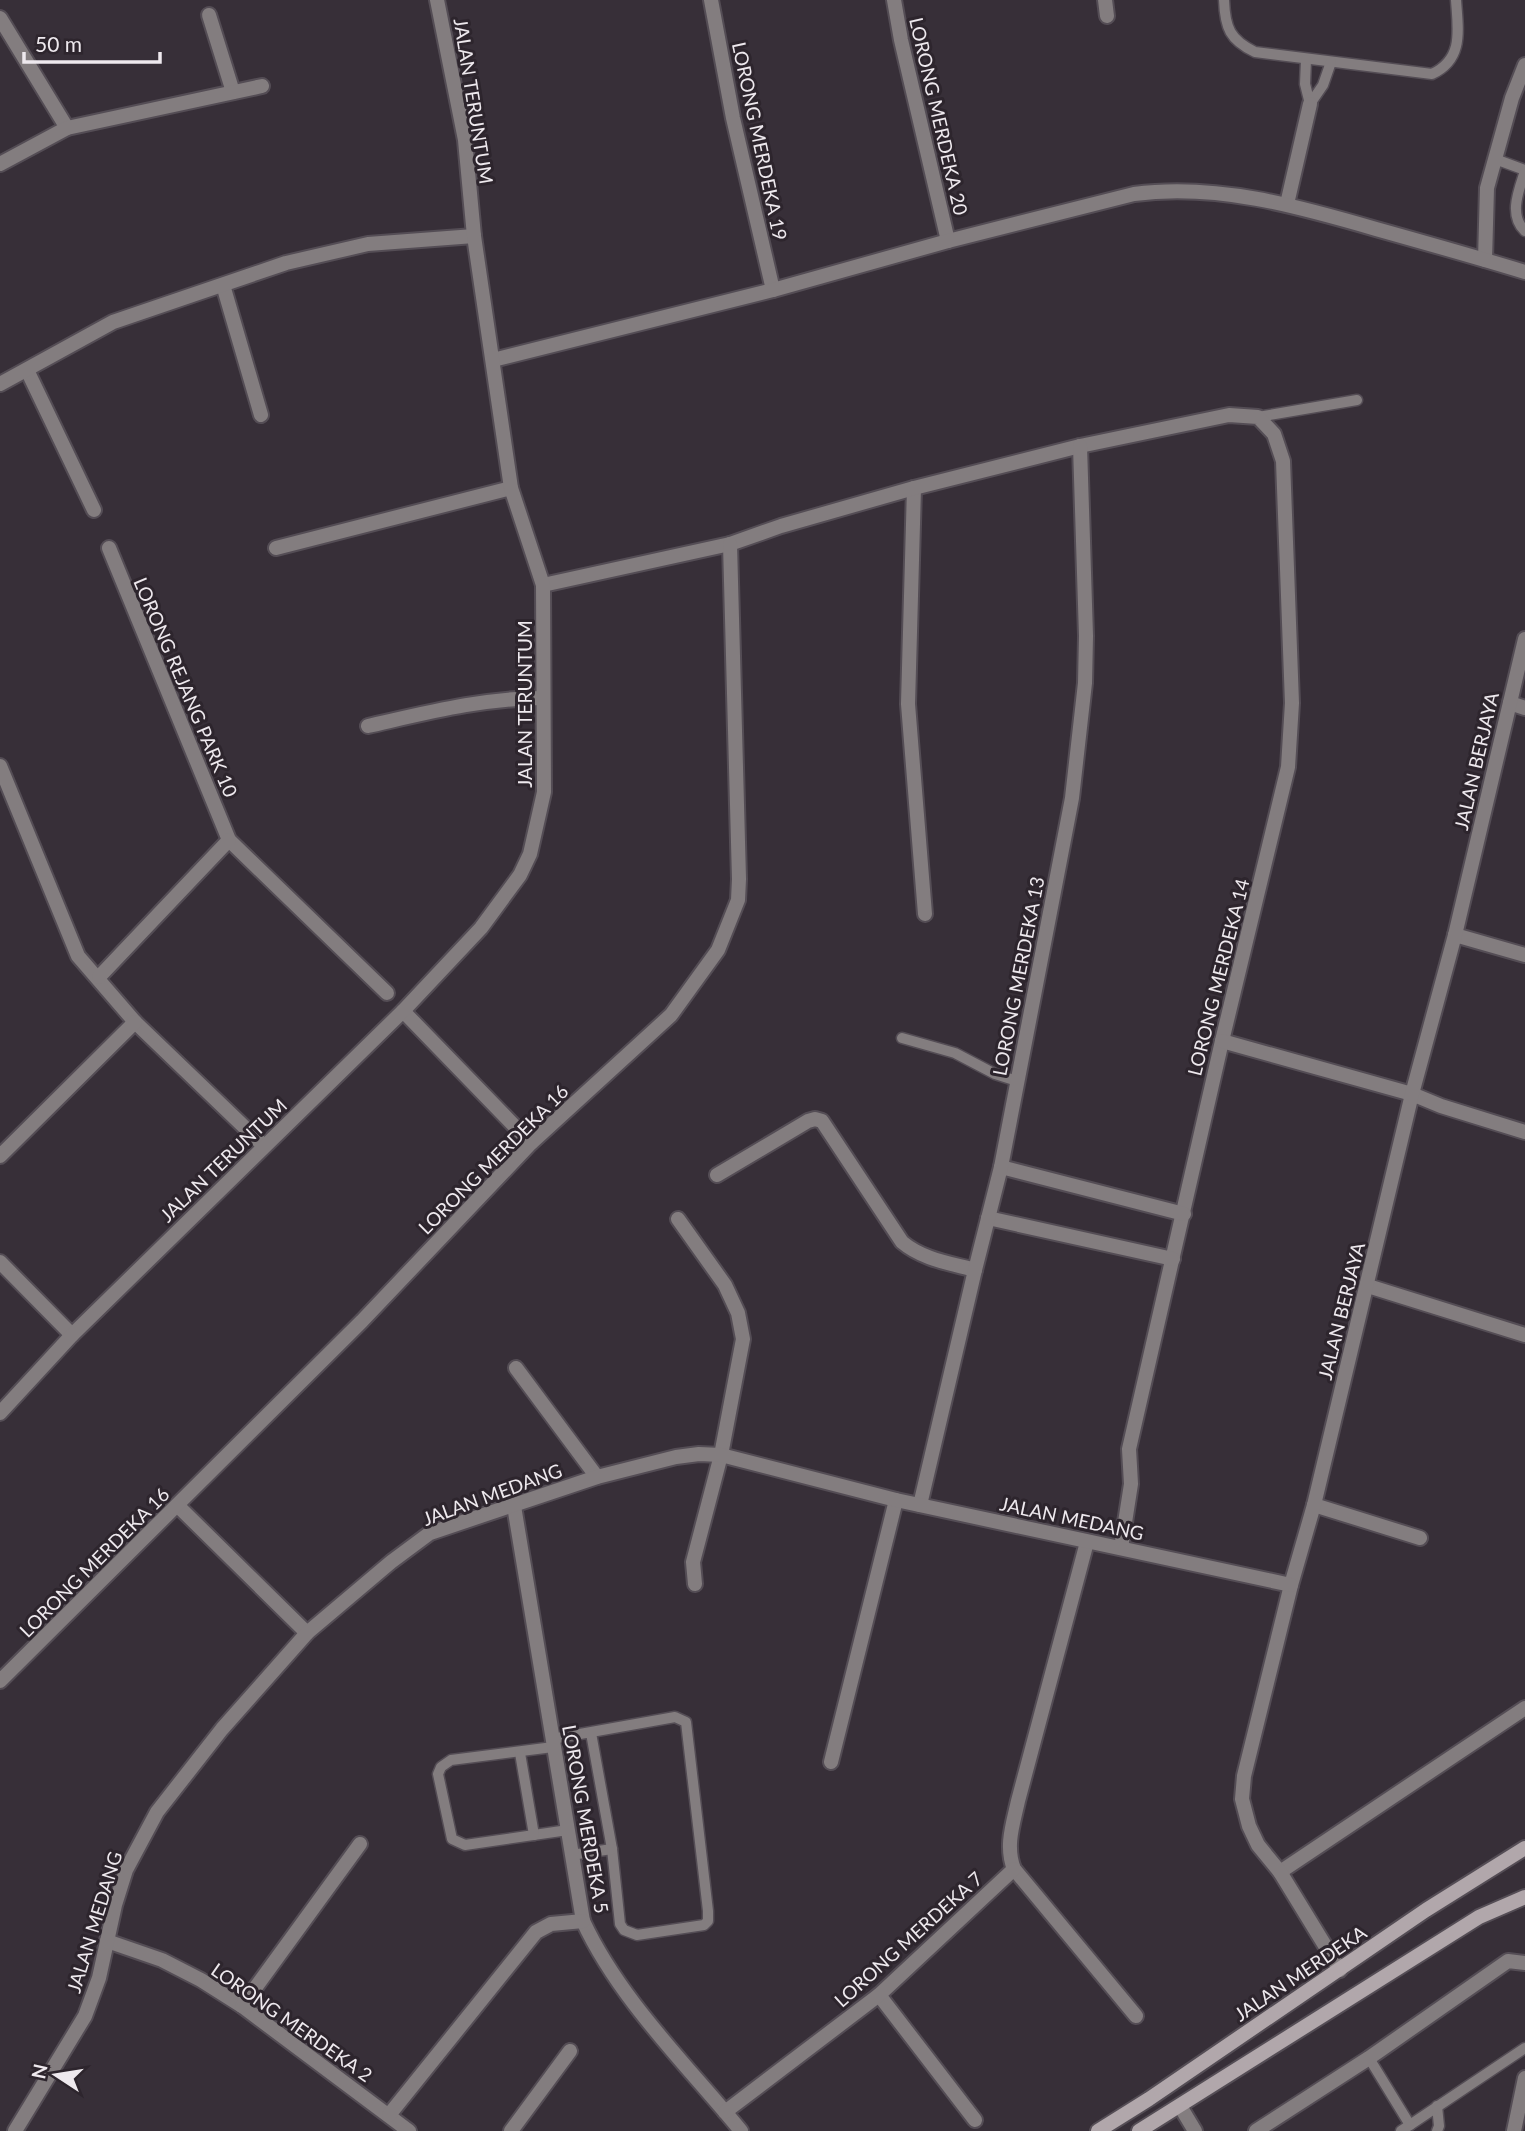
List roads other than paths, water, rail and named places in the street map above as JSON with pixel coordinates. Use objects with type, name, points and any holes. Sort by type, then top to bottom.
[{"type":"main road","name":"JALAN MERDEKA","points":[[1098,2131],[1426,1910],[1525,1848]]},
{"type":"main road","points":[[1139,2131],[1479,1917],[1525,1897]]},
{"type":"street","name":"JALAN TERUNTUM","points":[[0,1413],[72,1335],[403,1011],[496,909],[530,854],[544,792],[543,585],[511,488],[474,236],[465,140],[437,0]]},
{"type":"street","name":"LORONG MERDEKA 19","points":[[711,0],[733,118],[773,290]]},
{"type":"street","name":"LORONG MERDEKA 20","points":[[894,0],[948,241]]},
{"type":"street","points":[[1105,0],[1107,16]]},
{"type":"street","points":[[209,15],[233,92]]},
{"type":"street","points":[[0,18],[67,128]]},
{"type":"street","points":[[1485,260],[1487,188],[1512,98],[1525,65]]},
{"type":"street","points":[[0,164],[67,128],[262,86]]},
{"type":"street","points":[[1287,204],[1310,104]]},
{"type":"street","points":[[493,360],[773,290],[948,241],[1134,194],[1164,190],[1217,193],[1287,204],[1525,272]]},
{"type":"street","points":[[0,384],[114,322],[286,263],[368,244],[474,236]]},
{"type":"street","points":[[223,285],[261,415]]},
{"type":"street","points":[[27,370],[94,510]]},
{"type":"street","points":[[543,585],[730,544],[781,526],[914,488],[1080,446],[1230,415],[1258,417]]},
{"type":"street","name":"LORONG MERDEKA 14","points":[[1121,1548],[1131,1484],[1129,1449],[1288,767],[1292,736],[1283,461],[1274,434],[1258,417]]},
{"type":"street","name":"LORONG MERDEKA 13","points":[[920,1505],[1001,1167],[1072,798],[1085,683],[1080,446]]},
{"type":"street","points":[[276,548],[511,488]]},
{"type":"street","points":[[914,488],[908,704],[925,914]]},
{"type":"street","name":"LORONG MERDEKA 16","points":[[0,1681],[362,1321],[531,1143],[671,1015],[718,950],[733,917],[738,900],[739,879],[730,544]]},
{"type":"street","name":"LORONG REJANG PARK 10","points":[[108,548],[229,840],[387,993]]},
{"type":"street","name":"JALAN BERJAYA","points":[[1340,1970],[1280,1872],[1258,1845],[1249,1826],[1242,1799],[1244,1776],[1368,1286],[1412,1094],[1455,935],[1525,639]]},
{"type":"street","points":[[368,726],[458,705],[508,698],[543,698]]},
{"type":"street","points":[[1510,703],[1525,708]]},
{"type":"street","points":[[0,765],[78,956],[99,977],[135,1022],[264,1146]]},
{"type":"street","points":[[99,977],[229,840]]},
{"type":"street","points":[[1455,935],[1525,955]]},
{"type":"street","points":[[403,1011],[531,1143]]},
{"type":"street","points":[[0,1156],[135,1022]]},
{"type":"street","points":[[1222,1041],[1412,1094],[1440,1106],[1525,1132]]},
{"type":"street","points":[[717,1175],[808,1121],[822,1121],[902,1242],[923,1256],[975,1270]]},
{"type":"street","points":[[1001,1167],[1184,1213]]},
{"type":"street","points":[[988,1218],[1173,1259]]},
{"type":"street","points":[[678,1219],[725,1285],[738,1313],[743,1339],[721,1455],[693,1562],[695,1584]]},
{"type":"street","points":[[0,1262],[72,1335]]},
{"type":"street","points":[[1368,1286],[1525,1335]]},
{"type":"street","points":[[516,1368],[597,1477]]},
{"type":"street","name":"JALAN MEDANG","points":[[15,2131],[85,2016],[99,1978],[127,1870],[157,1812],[222,1729],[307,1633],[391,1562],[430,1533],[597,1477],[676,1457],[721,1455],[896,1500],[1291,1585]]},
{"type":"street","points":[[831,1762],[896,1500]]},
{"type":"street","points":[[1314,1505],[1420,1538]]},
{"type":"street","points":[[178,1506],[307,1633]]},
{"type":"street","name":"LORONG MERDEKA 5","points":[[514,1506],[583,1921],[607,1964],[657,2033],[741,2131]]},
{"type":"street","points":[[1087,1542],[1018,1801],[1009,1842],[1010,1859],[1014,1869],[1136,2016]]},
{"type":"street","points":[[1280,1872],[1525,1708]]},
{"type":"street","points":[[242,2006],[360,1844]]},
{"type":"street","name":"LORONG MERDEKA 7","points":[[725,2112],[879,1995],[1014,1869]]},
{"type":"street","points":[[389,2115],[536,1932],[551,1924],[583,1921]]},
{"type":"street","name":"LORONG MERDEKA 2","points":[[107,1941],[162,1960],[201,1980],[242,2006],[409,2131]]},
{"type":"street","points":[[1256,2131],[1508,1961],[1525,1963]]},
{"type":"street","points":[[879,1995],[975,2119]]},
{"type":"street","points":[[512,2131],[570,2051]]},
{"type":"street","points":[[1514,2131],[1525,2078]]},
{"type":"street","points":[[1180,2106],[1195,2131]]},
{"type":"lane","points":[[1224,0],[1224,16],[1230,31],[1239,44],[1255,52],[1432,74],[1444,68],[1454,54],[1458,36],[1456,0]]},
{"type":"lane","points":[[1306,60],[1305,84],[1310,104]]},
{"type":"lane","points":[[1310,104],[1323,85],[1331,62]]},
{"type":"lane","points":[[1495,159],[1525,170],[1515,204],[1521,227],[1525,231]]},
{"type":"lane","points":[[1258,417],[1357,400]]},
{"type":"lane","points":[[902,1038],[956,1053],[995,1074],[1017,1081]]},
{"type":"lane","points":[[568,1830],[459,1844],[452,1839],[438,1774],[441,1767],[451,1760],[520,1752],[591,1732],[675,1717],[686,1722],[708,1921],[698,1928],[637,1935],[626,1932],[620,1924],[612,1849],[591,1732]]},
{"type":"lane","points":[[520,1752],[534,1835]]},
{"type":"lane","points":[[571,1855],[612,1849]]},
{"type":"lane","points":[[1401,2131],[1525,2048]]},
{"type":"lane","points":[[1369,2057],[1410,2124]]},
{"type":"lane","points":[[1437,2106],[1437,2131]]}]
